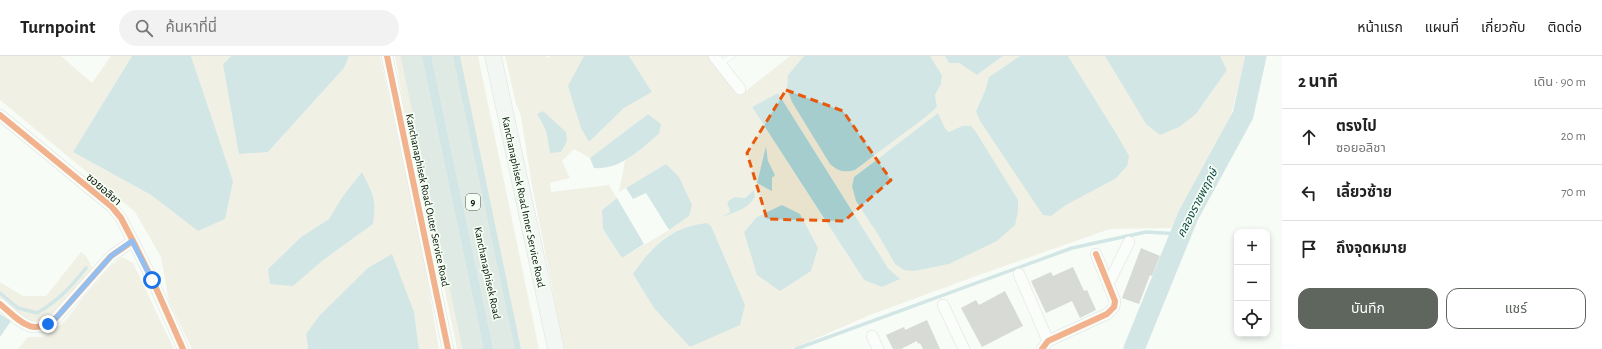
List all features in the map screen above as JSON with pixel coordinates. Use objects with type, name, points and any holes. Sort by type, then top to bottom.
[{"type":"highway","points":[[411,56],[473,349]]},
{"type":"highway","name":"Kanchanaphisek Road","points":[[442,56],[504,349]]},
{"type":"main road","name":"Kanchanaphisek Road Inner Service Road","points":[[493,56],[556,349]]},
{"type":"street","name":"Kanchanaphisek Road Outer Service Road","points":[[387,56],[448,349]]},
{"type":"street","points":[[717,60],[740,89]]},
{"type":"street","name":"ซอยอลิชา","points":[[0,114],[112,207],[121,218],[152,280],[183,349]]},
{"type":"street","points":[[0,304],[20,320],[32,327],[41,327],[48,324],[56,318],[111,256],[132,241]]},
{"type":"street","points":[[1109,282],[1129,242]]},
{"type":"street","points":[[1019,274],[1045,345],[1107,314],[1114,307],[1115,301],[1109,282],[1096,254]]},
{"type":"street","points":[[943,306],[964,349]]},
{"type":"street","points":[[872,336],[878,349]]},
{"type":"lane","points":[[717,60],[732,56]]},
{"type":"highlighted area","points":[[786,90],[843,111],[891,180],[844,221],[767,219],[747,153]]},
{"type":"shaded area","points":[[0,56],[61,56],[92,83],[111,56],[132,56],[73,152],[151,195],[198,231],[233,181],[191,56],[231,56],[223,64],[268,152],[344,68],[349,56],[380,56],[424,260],[439,349],[419,349],[414,312],[306,334],[308,349],[192,349],[169,302],[161,257],[135,212],[0,100]],"holes":[[[362,172],[373,197],[375,208],[373,224],[322,261],[268,269],[301,237],[329,219]]]},
{"type":"shaded area","points":[[395,56],[478,56],[539,349],[457,349],[436,247],[406,119]]},
{"type":"shaded area","points":[[505,56],[545,56],[548,58],[550,56],[584,56],[589,142],[624,108],[652,92],[629,56],[713,56],[742,94],[790,56],[804,56],[788,75],[855,170],[937,107],[935,95],[941,84],[942,75],[930,56],[945,56],[949,63],[959,63],[977,75],[1003,56],[1020,56],[989,77],[985,91],[976,111],[1051,216],[1066,205],[1115,179],[1090,92],[1068,56],[1105,56],[1146,124],[1196,114],[1227,70],[1220,56],[1246,56],[1231,115],[1171,228],[1110,229],[870,315],[792,349],[564,349],[531,180],[521,116],[516,104]],"holes":[[[778,93],[888,268],[899,278],[864,280],[752,107]],[[544,111],[550,153],[546,131],[537,115]],[[938,113],[945,128],[949,132],[962,126],[949,264],[915,271],[895,264],[852,186],[854,177]],[[648,114],[659,134],[625,161],[619,192],[666,165],[669,230],[622,258],[602,210],[617,198],[609,185],[551,192],[550,183],[570,178],[562,161],[574,149],[590,158]],[[766,147],[772,190],[757,183]],[[754,190],[737,212],[724,215],[730,212],[727,202],[734,197],[745,198]],[[693,225],[646,254],[667,236]]]},
{"type":"shaded area","points":[[81,252],[86,256],[92,267],[64,303],[45,318],[35,321],[26,320],[0,298],[0,282],[23,296],[46,296]]},
{"type":"shaded area","points":[[122,257],[133,263],[174,349],[18,349],[28,337],[44,337],[66,320],[86,294],[111,266]]},
{"type":"water","points":[[132,56],[191,56],[233,181],[225,219],[198,231],[151,195],[73,152]]},
{"type":"water","points":[[231,56],[349,56],[344,68],[268,152],[239,154],[223,64]]},
{"type":"water","points":[[405,56],[460,56],[521,349],[465,349]]},
{"type":"water","points":[[584,56],[629,56],[652,92],[624,108],[589,142],[581,128],[568,86]]},
{"type":"water","points":[[804,56],[930,56],[942,75],[941,84],[935,95],[937,107],[855,170],[839,170],[830,164],[792,102],[787,88],[788,75]]},
{"type":"water","points":[[945,56],[1003,56],[977,75],[959,63],[949,63]]},
{"type":"water","points":[[1020,56],[1068,56],[1129,156],[1127,166],[1115,179],[1066,205],[1051,216],[1043,215],[980,121],[976,111],[985,91],[989,77]]},
{"type":"water","points":[[1105,56],[1220,56],[1227,70],[1196,114],[1179,127],[1160,135],[1146,124]]},
{"type":"water","points":[[778,93],[888,268],[900,279],[882,287],[864,280],[752,107]]},
{"type":"water","points":[[543,111],[566,132],[567,141],[561,152],[550,153],[546,131],[537,114]]},
{"type":"water","points":[[938,113],[945,128],[949,132],[962,126],[971,126],[976,132],[1018,200],[1018,211],[1015,225],[997,241],[949,264],[915,271],[904,270],[895,264],[856,201],[852,186],[854,177]]},
{"type":"water","points":[[648,114],[661,124],[659,134],[629,158],[613,166],[594,168],[590,158]]},
{"type":"water","points":[[766,146],[768,161],[775,175],[772,178],[772,191],[757,183]]},
{"type":"water","points":[[666,164],[679,177],[692,205],[689,216],[669,230],[646,193],[633,199],[626,188]]},
{"type":"water","points":[[362,172],[373,197],[375,208],[373,224],[322,261],[293,286],[270,284],[268,269],[301,237],[329,219],[343,196]]},
{"type":"water","points":[[754,190],[755,197],[748,205],[731,214],[721,217],[730,212],[727,202],[734,197],[745,198]]},
{"type":"water","points":[[617,198],[644,244],[622,258],[603,229],[602,210]]},
{"type":"water","points":[[782,205],[800,214],[818,248],[811,271],[780,291],[757,275],[744,232],[757,217]]},
{"type":"water","points":[[707,223],[711,226],[745,305],[740,325],[690,347],[654,308],[633,274],[655,247],[664,240],[683,229],[694,225]]},
{"type":"water","points":[[392,254],[414,312],[419,349],[308,349],[306,334],[320,315],[368,268]]},
{"type":"water","points":[[0,314],[11,321],[0,337]]},
{"type":"building","points":[[1141,248],[1160,256],[1152,276],[1150,275],[1139,304],[1122,298]]},
{"type":"building","points":[[1073,267],[1084,291],[1087,290],[1096,310],[1080,318],[1072,301],[1046,313],[1031,281],[1051,272],[1053,276]]},
{"type":"building","points":[[1005,291],[1023,326],[982,347],[961,308],[976,300],[979,305]]},
{"type":"building","points":[[927,320],[940,349],[923,349],[917,341],[901,349],[893,349],[886,335],[904,327],[905,330]]},
{"type":"waterway","name":"คลองราชพฤกษ์","points":[[1134,349],[1188,216],[1243,115],[1256,56]]},
{"type":"waterway","points":[[796,349],[1072,248],[1146,232],[1180,234]]},
{"type":"waterway","points":[[0,293],[18,308],[37,313],[64,293],[86,268]]},
{"type":"cycle path","points":[[387,56],[448,349]]},
{"type":"cycle path","points":[[0,115],[112,207],[121,218],[152,279],[183,349]]},
{"type":"cycle path","points":[[0,304],[26,325],[40,327],[48,324],[56,318],[111,256],[133,241]]},
{"type":"cycle path","points":[[1042,349],[1048,341],[1107,314],[1114,307],[1115,301],[1096,254]]},
{"type":"route","points":[[48,324],[56,318],[111,256],[120,248],[132,241],[152,280]]}]
